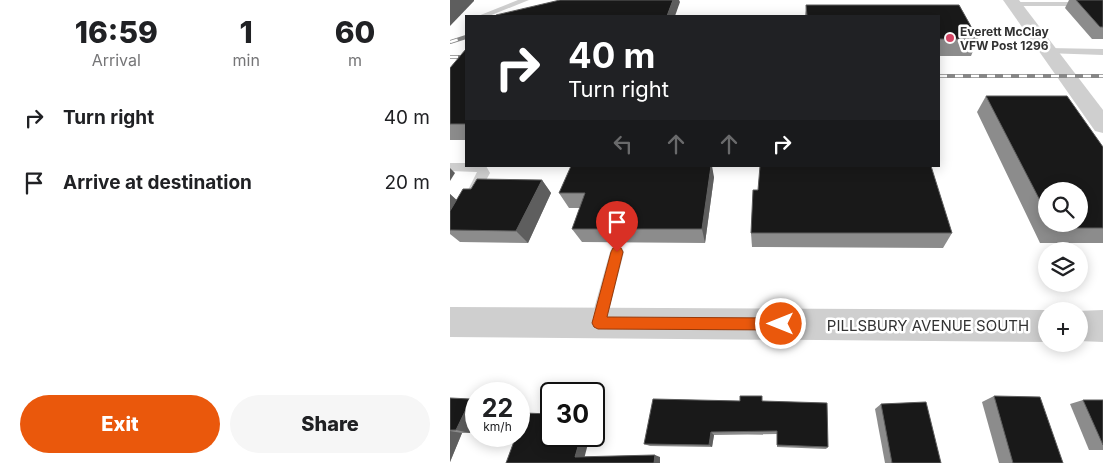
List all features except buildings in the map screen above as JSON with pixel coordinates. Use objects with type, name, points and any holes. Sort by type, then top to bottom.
[{"type":"street","points":[[1012,2],[1103,126]]},
{"type":"street","name":"PILLSBURY AVENUE SOUTH","points":[[450,322],[1038,326]]},
{"type":"street","points":[[1088,326],[1103,326]]},
{"type":"lane","points":[[485,15],[525,0]]},
{"type":"lane","points":[[1012,2],[1103,4]]},
{"type":"lane","points":[[1048,51],[1103,52]]},
{"type":"lane","points":[[450,167],[481,168],[484,173],[464,206]]},
{"type":"lane","points":[[598,323],[617,252]]},
{"type":"railway","points":[[450,42],[465,37]]},
{"type":"railway","points":[[450,57],[465,57]]},
{"type":"railway","points":[[940,76],[1103,76]]},
{"type":"place","name":"Everett McClay VFW Post 1296","points":[[950,38]]},
{"type":"route","points":[[617,252],[598,323],[781,324]]}]
